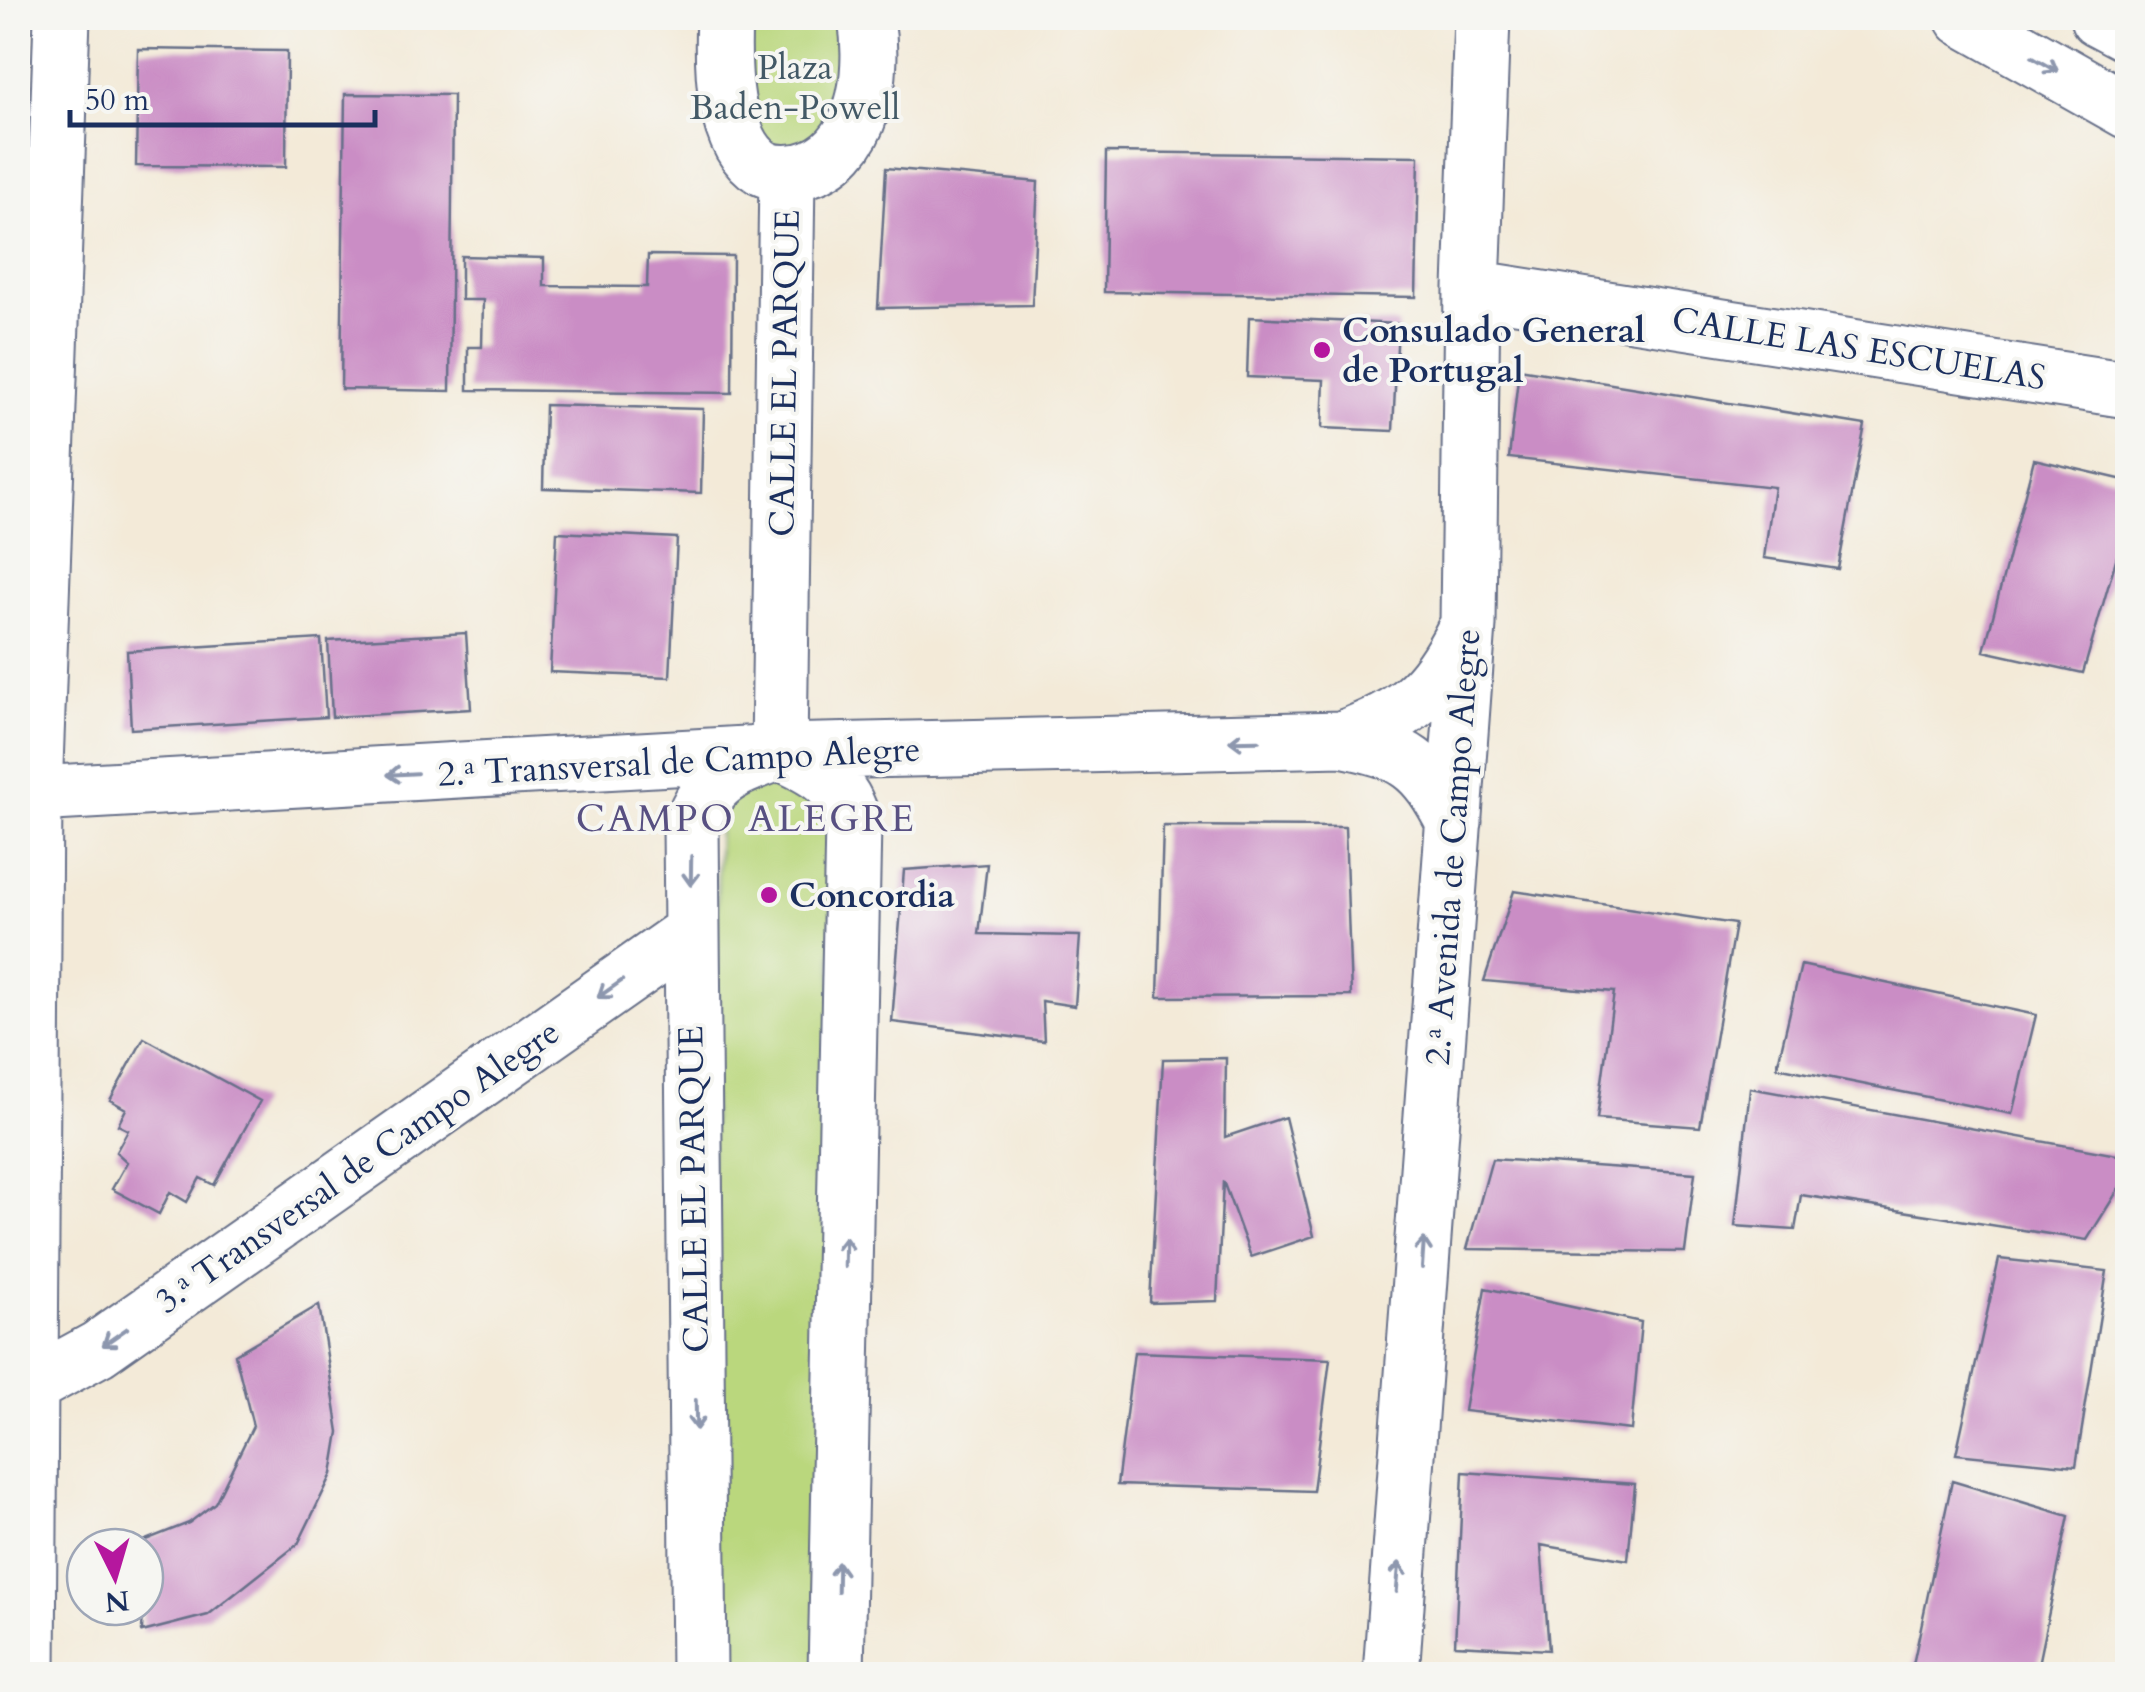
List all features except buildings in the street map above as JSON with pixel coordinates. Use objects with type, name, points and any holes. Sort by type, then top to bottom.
[{"type":"street","points":[[28,1674],[26,794],[62,18]]},
{"type":"street","name":"CALLE EL PARQUE","points":[[724,18],[722,77],[728,110],[739,137],[762,167],[787,174],[822,166],[856,124],[869,68],[866,18]]},
{"type":"street","name":"2.ª Avenida de Campo Alegre","points":[[1390,1674],[1468,625],[1472,288],[1482,18]]},
{"type":"street","points":[[1963,18],[2128,110]]},
{"type":"street","points":[[2098,18],[2128,34]]},
{"type":"street","name":"CALLE EL PARQUE","points":[[699,1674],[691,825],[701,796],[720,778],[779,752],[787,174]]},
{"type":"street","name":"CALLE LAS ESCUELAS","points":[[1472,288],[2128,390]]},
{"type":"street","name":"2.ª Transversal de Campo Alegre","points":[[1342,739],[1404,712],[1420,698],[1447,666],[1468,625]]},
{"type":"street","name":"2.ª Transversal de Campo Alegre","points":[[26,794],[779,752],[1342,739],[1401,754],[1436,788],[1454,822]]},
{"type":"street","points":[[779,752],[810,766],[848,800],[853,824],[836,1674]]},
{"type":"street","name":"3.ª Transversal de Campo Alegre","points":[[25,1385],[98,1349],[690,932]]},
{"type":"green space","name":"Plaza Baden-Powell","points":[[724,18],[866,18],[856,125],[762,167]]},
{"type":"green space","points":[[720,778],[831,784],[836,1674],[699,1674]]},
{"type":"place","name":"Consulado General de Portugal","points":[[1322,350]]},
{"type":"place","name":"Concordia","points":[[769,895]]},
{"type":"district","name":"CAMPO ALEGRE","points":[[746,818]]}]
